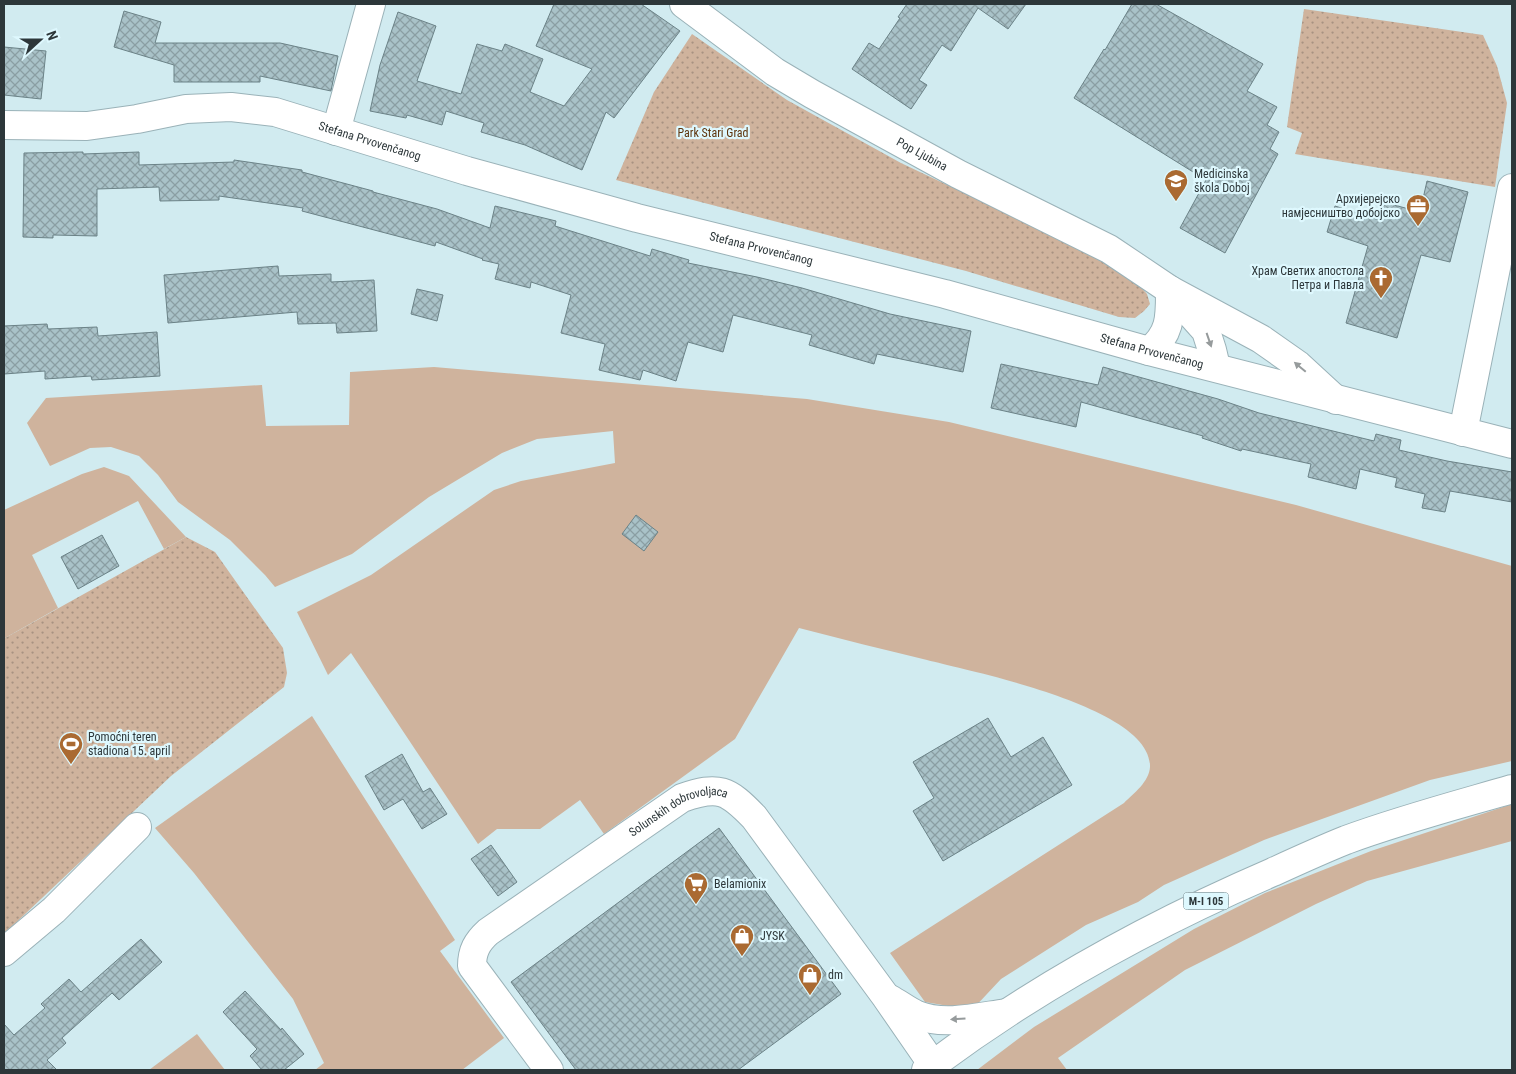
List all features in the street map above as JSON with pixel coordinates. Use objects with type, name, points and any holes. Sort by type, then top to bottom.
[{"type":"street","points":[[336,131],[371,4]]},
{"type":"street","name":"Pop Ljubina","points":[[684,4],[775,72],[812,94],[958,174],[1109,250],[1170,290]]},
{"type":"street","name":"Stefana Prvovenčanog","points":[[4,125],[87,126],[186,110],[231,107],[275,112],[467,171],[637,218],[945,294],[1336,400],[1512,444]]},
{"type":"street","points":[[1463,432],[1512,188]]},
{"type":"street","points":[[1149,350],[1156,345],[1168,327],[1170,290]]},
{"type":"street","points":[[1170,290],[1206,331],[1216,367]]},
{"type":"street","points":[[1170,290],[1261,339],[1298,365],[1336,400]]},
{"type":"street","name":"M-I 105","points":[[930,1068],[1006,1013],[1154,926],[1221,894],[1346,840],[1512,789]]},
{"type":"street","name":"Solunskih dobrovoljaca","points":[[549,1070],[472,966],[474,948],[480,939],[496,926],[682,798],[702,791],[721,791],[738,800],[754,817],[886,997],[930,1068]]},
{"type":"street","points":[[4,952],[54,910],[137,828]]},
{"type":"street","points":[[886,997],[918,1015],[932,1018],[954,1020],[1006,1013]]},
{"type":"green space","points":[[1304,9],[1483,35],[1497,66],[1507,103],[1495,187],[1295,154],[1302,133],[1287,127]]},
{"type":"green space","name":"Park Stari Grad","points":[[692,34],[787,100],[901,163],[1089,252],[1139,285],[1147,294],[1150,304],[1135,318],[1119,317],[966,271],[616,180],[654,92]]},
{"type":"green space","points":[[434,367],[807,399],[949,422],[1296,505],[1512,566],[1512,761],[1430,780],[1264,840],[1164,885],[1138,902],[1086,925],[1001,979],[972,1010],[925,1002],[890,953],[1124,803],[1147,778],[1150,767],[1143,746],[1122,727],[1092,710],[1018,683],[799,628],[735,739],[604,834],[580,800],[540,829],[497,829],[478,844],[351,653],[328,675],[297,612],[371,575],[494,490],[521,481],[615,463],[613,431],[537,439],[502,453],[429,497],[352,554],[275,587],[230,540],[178,502],[158,475],[139,456],[111,447],[90,448],[50,466],[27,423],[46,398],[262,385],[266,426],[349,425],[350,372]]},
{"type":"green space","points":[[104,467],[129,476],[186,537],[164,549],[138,501],[32,555],[58,608],[5,638],[4,510],[82,474]]},
{"type":"green space","name":"Pomoćni teren stadiona 15. april","points":[[186,537],[215,552],[283,648],[287,673],[284,687],[171,776],[4,934],[4,636],[5,638]]},
{"type":"green space","points":[[312,716],[455,940],[440,951],[504,1038],[462,1070],[315,1070],[324,1063],[293,999],[194,873],[155,828]]},
{"type":"green space","points":[[1512,804],[1512,841],[1367,881],[1316,904],[1185,970],[1058,1058],[1067,1070],[977,1070],[1034,1027],[1194,929],[1265,893],[1371,851]]},
{"type":"green space","points":[[197,1034],[225,1070],[149,1070]]},
{"type":"building","points":[[554,4],[641,4],[680,31],[614,118],[606,112],[582,170],[525,145],[481,132],[484,123],[446,111],[442,125],[407,115],[406,118],[370,111],[380,65],[398,12],[436,26],[417,81],[461,94],[477,44],[502,51],[505,44],[543,59],[530,92],[564,106],[592,69],[536,46]]},
{"type":"building","points":[[907,4],[1026,4],[1008,29],[978,8],[951,51],[942,45],[919,80],[927,85],[911,109],[852,69],[869,43],[879,49]]},
{"type":"building","points":[[1132,4],[1156,4],[1263,64],[1247,91],[1277,107],[1267,125],[1279,132],[1270,149],[1278,154],[1225,253],[1180,228],[1206,180],[1074,98]]},
{"type":"building","points":[[124,11],[161,22],[155,43],[280,43],[338,56],[331,91],[260,76],[260,82],[174,82],[174,65],[114,47]]},
{"type":"building","points":[[4,47],[46,51],[41,99],[4,95]]},
{"type":"building","points":[[83,152],[83,154],[139,152],[139,165],[234,162],[234,160],[302,170],[302,172],[437,209],[490,228],[495,206],[556,221],[555,226],[650,256],[652,249],[689,260],[688,263],[757,277],[890,314],[971,331],[963,372],[877,354],[874,364],[809,345],[812,335],[733,315],[723,352],[688,342],[676,381],[643,370],[640,380],[599,370],[605,344],[561,333],[571,295],[531,282],[530,288],[495,279],[499,264],[482,260],[436,242],[435,246],[302,211],[303,208],[219,196],[219,200],[160,201],[159,187],[97,189],[97,236],[53,235],[53,238],[23,237],[24,153]]},
{"type":"building","points":[[1427,181],[1468,192],[1450,262],[1421,255],[1397,338],[1346,323],[1368,246],[1327,232],[1335,206],[1379,220],[1383,202],[1420,212]]},
{"type":"building","points":[[278,266],[279,276],[331,274],[331,282],[374,280],[377,331],[337,333],[336,323],[298,324],[297,312],[168,323],[164,275]]},
{"type":"building","points":[[417,289],[443,295],[437,321],[411,314]]},
{"type":"building","points":[[47,324],[48,329],[97,327],[98,336],[157,332],[160,376],[92,380],[91,376],[45,379],[45,371],[4,374],[4,326]]},
{"type":"building","points":[[1001,364],[1098,385],[1103,367],[1218,399],[1259,413],[1374,441],[1376,434],[1401,440],[1399,450],[1447,461],[1512,472],[1512,502],[1450,491],[1445,512],[1422,508],[1425,494],[1395,487],[1397,478],[1360,469],[1356,489],[1308,477],[1311,464],[1242,449],[1241,451],[1202,438],[1203,436],[1081,402],[1076,427],[991,408]]},
{"type":"building","points":[[636,515],[658,532],[644,551],[622,534]]},
{"type":"building","points":[[102,535],[119,566],[78,589],[61,557]]},
{"type":"building","points":[[988,718],[1011,757],[1043,737],[1072,785],[943,861],[913,811],[934,798],[913,762]]},
{"type":"building","points":[[402,754],[423,792],[430,788],[447,814],[422,829],[403,799],[384,810],[365,776]]},
{"type":"building","name":"Belamionix","points":[[719,828],[841,994],[738,1070],[576,1070],[511,982]]},
{"type":"building","points":[[491,845],[517,882],[498,896],[471,859]]},
{"type":"building","points":[[141,939],[162,962],[119,1000],[112,993],[62,1038],[66,1043],[47,1060],[57,1070],[4,1070],[4,1024],[14,1035],[45,1008],[41,1004],[69,979],[81,992]]},
{"type":"building","points":[[245,991],[281,1030],[282,1028],[304,1054],[284,1070],[262,1070],[250,1056],[257,1049],[223,1012]]},
{"type":"place","name":"Medicinska škola Doboj","points":[[1176,202]]},
{"type":"place","name":"Архијерејско намјесништво добојско","points":[[1418,227]]},
{"type":"place","name":"Храм Светих апостола Петра и Павла","points":[[1381,299]]},
{"type":"place","name":"Pomoćni teren stadiona 15. april","points":[[71,765]]},
{"type":"place","name":"Belamionix","points":[[696,905]]},
{"type":"place","name":"JYSK","points":[[742,957]]},
{"type":"place","name":"dm","points":[[810,996]]}]
